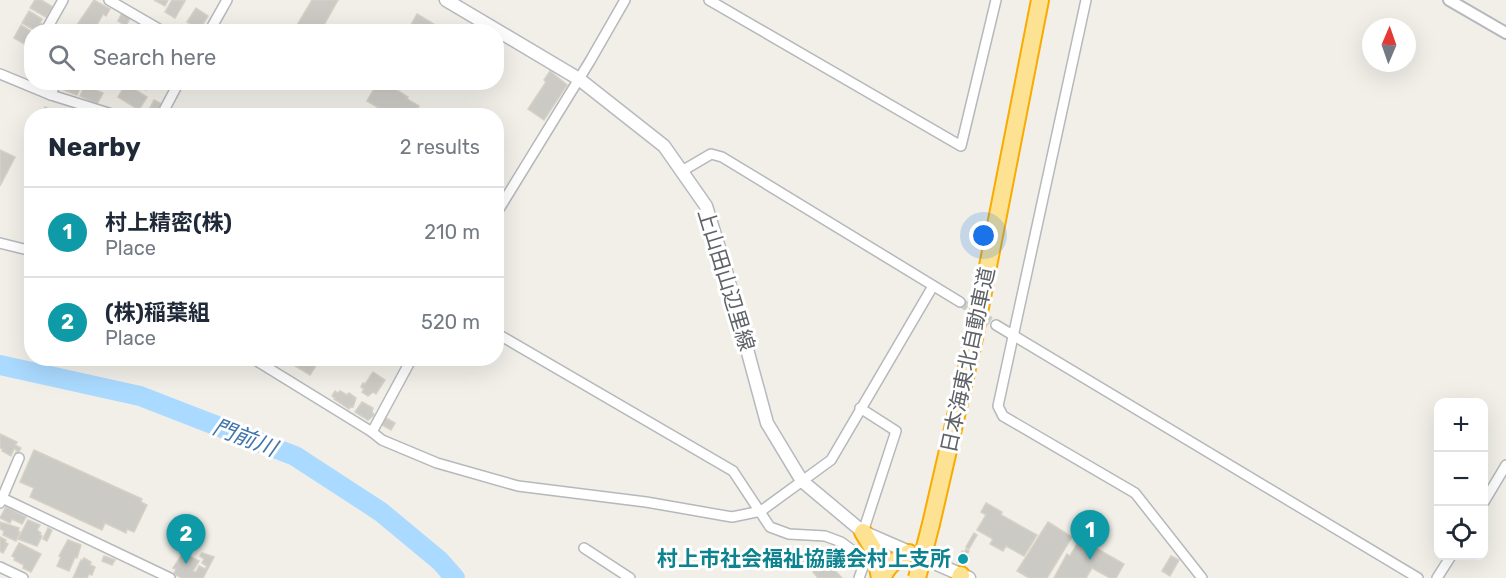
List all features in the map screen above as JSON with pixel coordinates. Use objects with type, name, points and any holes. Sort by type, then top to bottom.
[{"type":"highway","name":"日本海東北自動車道","points":[[917,578],[974,338],[1040,0]]},
{"type":"highway","points":[[862,532],[875,552],[881,578]]},
{"type":"highway","points":[[881,578],[887,567],[898,558],[909,554]]},
{"type":"main road","name":"上山田山辺里線","points":[[446,0],[486,24]]},
{"type":"main road","name":"上山田山辺里線","points":[[504,34],[579,79],[664,146],[706,206],[767,423],[802,481],[862,532],[963,577]]},
{"type":"street","points":[[50,24],[63,0]]},
{"type":"street","points":[[109,0],[150,24]]},
{"type":"street","points":[[214,24],[227,0]]},
{"type":"street","points":[[504,201],[625,0]]},
{"type":"street","points":[[709,0],[961,146],[996,0]]},
{"type":"street","points":[[1086,0],[998,406],[1003,416],[1136,493],[1202,578]]},
{"type":"street","points":[[1449,0],[1506,33]]},
{"type":"street","points":[[0,74],[24,84]]},
{"type":"street","points":[[39,90],[92,108]]},
{"type":"street","points":[[51,95],[53,90]]},
{"type":"street","points":[[165,108],[175,90]]},
{"type":"street","points":[[682,171],[711,154],[722,157],[960,302]]},
{"type":"street","points":[[0,243],[24,249]]},
{"type":"street","points":[[265,366],[382,440],[437,463],[518,486],[646,502],[732,517],[761,510],[831,460],[933,286]]},
{"type":"street","points":[[996,325],[1418,578]]},
{"type":"street","points":[[504,338],[733,471],[761,510],[770,527],[789,534],[825,536],[841,542],[856,553],[863,567],[860,578]]},
{"type":"street","points":[[372,432],[408,366]]},
{"type":"street","points":[[860,408],[896,431],[862,532]]},
{"type":"street","points":[[19,458],[1,500],[170,578]]},
{"type":"street","points":[[1488,495],[1506,465]]},
{"type":"street","points":[[584,548],[630,578]]},
{"type":"street","points":[[1437,578],[1448,560]]},
{"type":"street","points":[[0,567],[23,578]]},
{"type":"building","points":[[35,0],[41,0],[53,7],[46,17],[30,8]]},
{"type":"building","points":[[94,0],[110,9],[106,16],[103,14],[97,24],[78,24]]},
{"type":"building","points":[[154,0],[168,0],[165,6]]},
{"type":"building","points":[[172,0],[185,1],[175,18],[165,12]]},
{"type":"building","points":[[312,0],[338,0],[324,24],[298,24]]},
{"type":"building","points":[[196,8],[208,16],[203,24],[187,22]]},
{"type":"building","points":[[29,11],[42,19],[42,24],[22,23]]},
{"type":"building","points":[[122,13],[130,18],[127,24],[118,21]]},
{"type":"building","points":[[417,14],[434,24],[411,24]]},
{"type":"building","points":[[21,25],[24,27],[24,44],[14,38]]},
{"type":"building","points":[[550,71],[567,85],[544,120],[528,109],[546,82],[544,80]]},
{"type":"building","points":[[64,90],[79,90],[77,95]]},
{"type":"building","points":[[83,90],[96,90],[103,93],[97,104],[80,96]]},
{"type":"building","points":[[122,90],[136,90],[147,97],[140,108],[136,108],[118,97]]},
{"type":"building","points":[[373,90],[397,90],[419,106],[418,108],[379,108],[367,101]]},
{"type":"building","points":[[154,100],[162,104],[160,108],[150,108]]},
{"type":"building","points":[[0,150],[15,157],[0,186]]},
{"type":"building","points":[[295,366],[316,366],[310,375]]},
{"type":"building","points":[[373,372],[385,380],[376,394],[373,392],[368,396],[362,392],[364,389],[361,387]]},
{"type":"building","points":[[335,391],[347,395],[349,393],[356,398],[353,407],[349,409],[334,399],[332,396]]},
{"type":"building","points":[[362,402],[373,408],[374,415],[368,420],[355,412]]},
{"type":"building","points":[[386,418],[395,423],[391,430],[382,425]]},
{"type":"building","points":[[0,434],[17,442],[15,445],[21,448],[17,455],[15,454],[17,450],[14,449],[11,456],[2,451]]},
{"type":"building","points":[[34,450],[142,499],[141,502],[147,505],[134,532],[127,529],[126,533],[105,523],[102,530],[30,497],[34,488],[20,482]]},
{"type":"building","points":[[986,503],[1002,512],[1001,515],[1037,535],[1024,556],[1006,546],[1003,551],[990,544],[993,539],[977,530],[986,515],[981,512]]},
{"type":"building","points":[[6,507],[26,517],[22,524],[12,519],[10,523],[0,518]]},
{"type":"building","points":[[28,520],[40,525],[37,530],[42,536],[37,546],[18,539]]},
{"type":"building","points":[[0,522],[19,528],[20,532],[16,541],[3,535],[4,531],[0,529]]},
{"type":"building","points":[[1048,522],[1072,537],[1047,578],[1029,578],[1017,571]]},
{"type":"building","points":[[48,528],[52,530],[47,541],[43,539]]},
{"type":"building","points":[[974,533],[977,535],[969,549],[966,547]]},
{"type":"building","points":[[0,537],[8,544],[3,553],[0,551]]},
{"type":"building","points":[[1080,539],[1124,564],[1116,578],[1110,578],[1092,568],[1086,578],[1054,578],[1067,554],[1070,556]]},
{"type":"building","points":[[68,540],[81,545],[77,558],[75,557],[69,571],[57,566],[61,557],[59,556]]},
{"type":"building","points":[[19,543],[41,554],[31,572],[23,568],[24,565],[14,560],[12,556]]},
{"type":"building","name":"村上市社会福祉協議会村上支所","points":[[966,549],[969,551],[967,555],[969,556],[965,566],[957,562],[962,551],[964,553]]},
{"type":"building","points":[[809,552],[816,561],[808,569],[800,561]]},
{"type":"building","points":[[183,553],[199,561],[193,571],[196,572],[199,566],[205,569],[207,566],[202,563],[204,559],[200,556],[202,553],[214,557],[203,578],[182,578],[174,574],[176,569],[173,568]]},
{"type":"building","points":[[104,556],[115,560],[112,565],[102,561]]},
{"type":"building","points":[[1171,556],[1179,560],[1170,576],[1162,571]]},
{"type":"building","points":[[84,558],[95,567],[92,575],[89,574],[87,578],[73,578],[81,560]]},
{"type":"building","points":[[825,560],[842,578],[818,578],[813,572]]},
{"type":"waterway","name":"門前川","points":[[0,365],[140,396],[295,456],[381,512],[440,561],[455,578]]},
{"type":"tunnel","points":[[960,302],[996,325]]},
{"type":"place","name":"村上市社会福祉協議会村上支所","points":[[963,559]]},
{"type":"place","name":"村上精密(株)","points":[[1090,560]]},
{"type":"place","name":"(株)稲葉組","points":[[186,564]]}]
